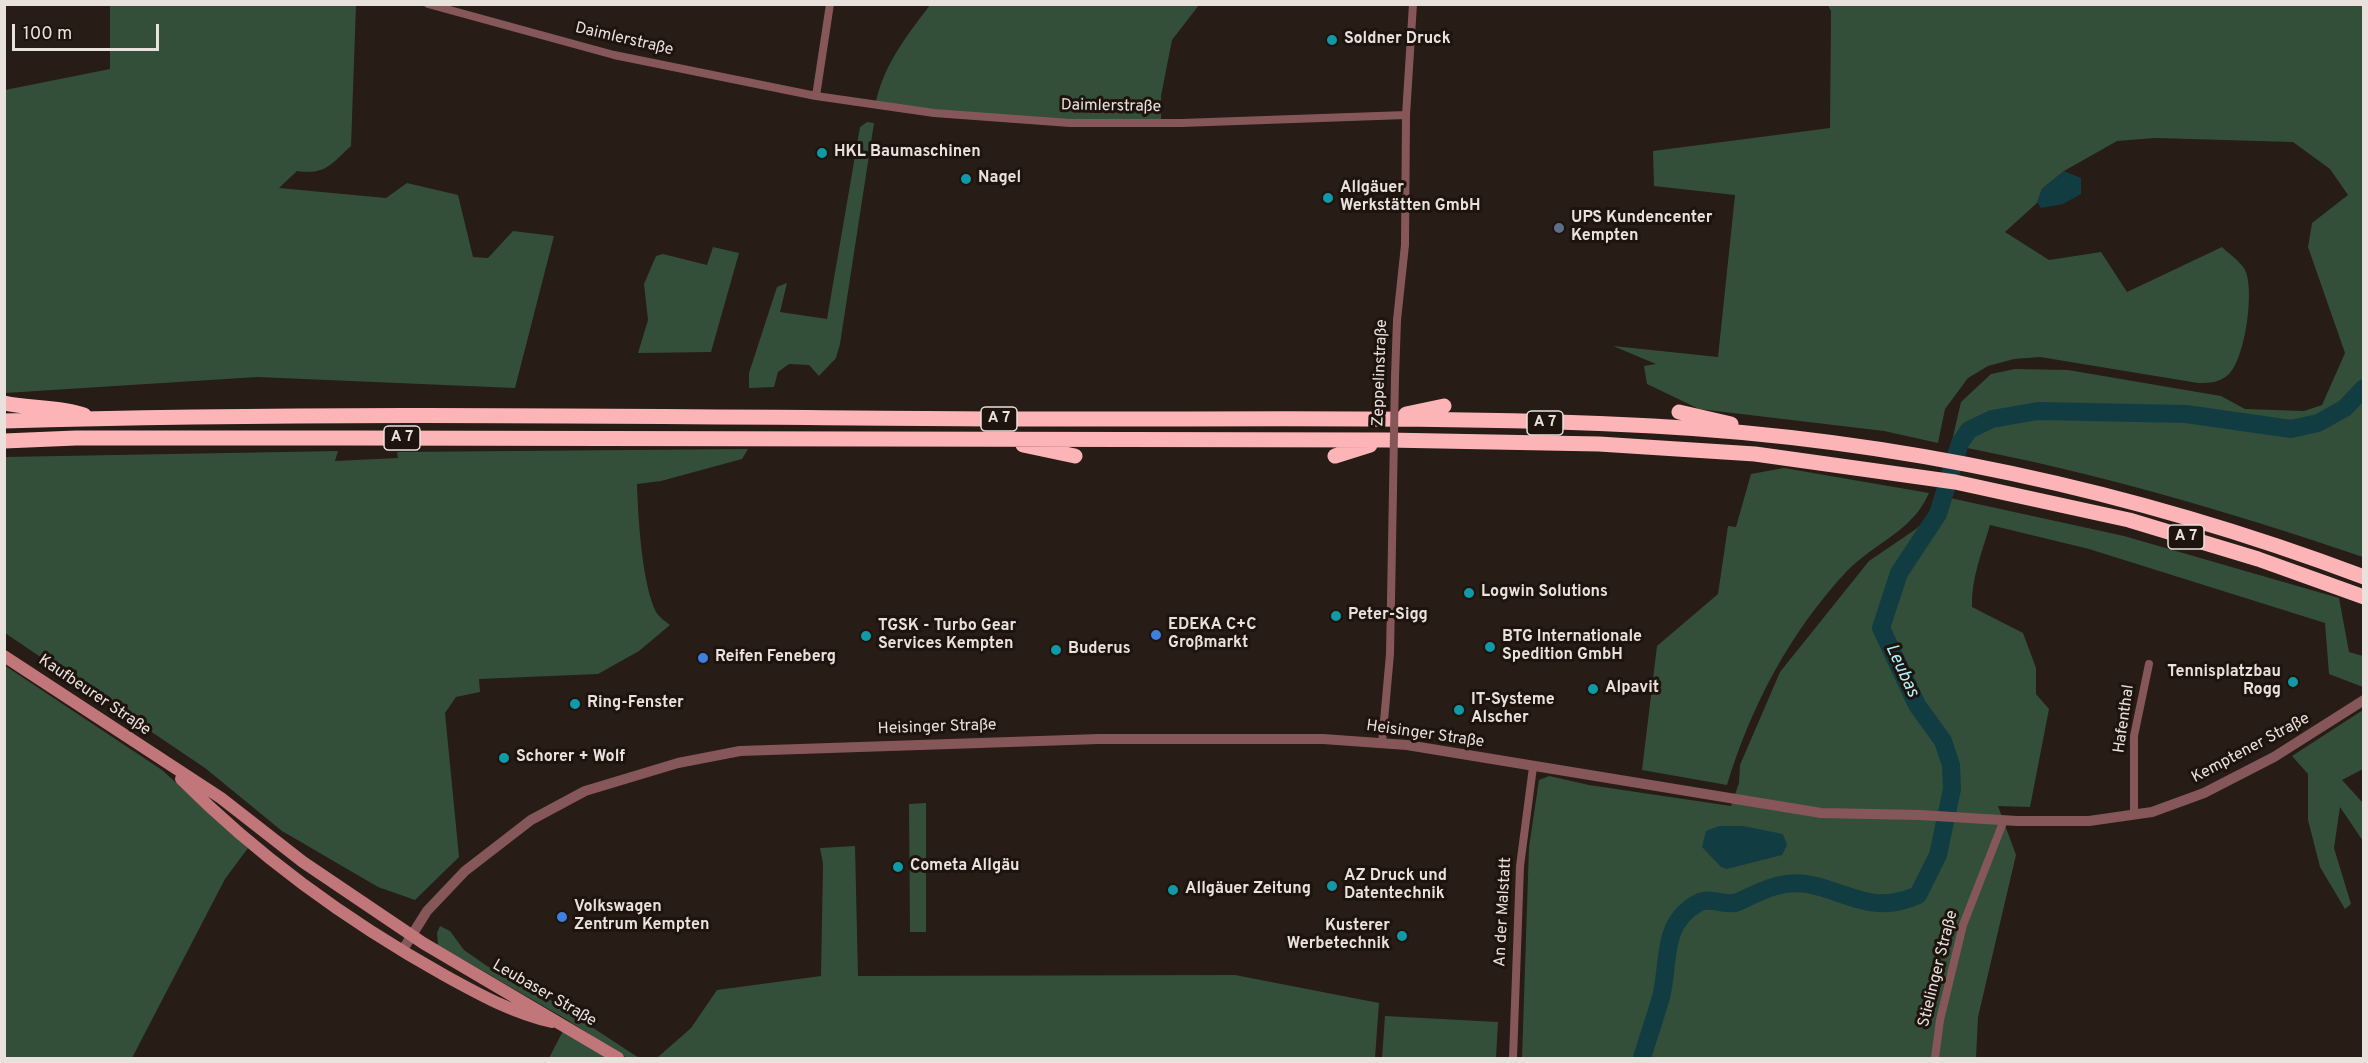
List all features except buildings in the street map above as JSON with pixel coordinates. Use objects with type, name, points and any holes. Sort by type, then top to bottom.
[{"type":"highway","points":[[4,403],[38,408],[64,408],[95,419]]},
{"type":"highway","points":[[1335,420],[1421,412],[1444,406]]},
{"type":"highway","points":[[1679,412],[1737,425],[1756,435]]},
{"type":"highway","name":"A 7","points":[[4,422],[95,419],[828,418],[1335,420],[1656,426],[1756,435],[1906,454],[2012,473],[2135,501],[2263,540],[2364,577]]},
{"type":"highway","name":"A 7","points":[[4,441],[76,438],[828,441],[1387,440],[1599,444],[1755,454],[1904,474],[2005,492],[2140,523],[2258,559],[2364,597]]},
{"type":"highway","points":[[994,439],[1075,456]]},
{"type":"highway","points":[[1335,456],[1387,440]]},
{"type":"main road","name":"Kaufbeurer Straße","points":[[4,656],[166,764]]},
{"type":"main road","name":"Leubaser Straße","points":[[166,764],[221,798],[303,862],[411,935],[565,1025],[618,1059]]},
{"type":"main road","points":[[166,764],[206,804],[264,854],[402,951],[504,1008],[565,1025]]},
{"type":"street","name":"Daimlerstraße","points":[[428,4],[614,55],[816,96],[934,113],[1070,123],[1181,123],[1406,115]]},
{"type":"street","points":[[816,96],[830,4]]},
{"type":"street","name":"Zeppelinstraße","points":[[1382,742],[1390,654],[1395,376],[1397,320],[1406,245],[1406,115],[1413,4]]},
{"type":"street","name":"Hafenthal","points":[[2134,814],[2134,736],[2149,664]]},
{"type":"street","name":"Kemptener Straße","points":[[1920,815],[2004,820],[2089,821],[2164,808],[2228,782],[2300,741],[2364,700]]},
{"type":"street","name":"Heisinger Straße","points":[[402,951],[427,911],[465,871],[531,820],[585,791],[702,757],[740,751],[794,747],[1028,741],[1267,739],[1382,742],[1776,808],[1821,813],[1920,815]]},
{"type":"street","name":"An der Malstatt","points":[[1514,1059],[1520,866],[1536,767]]},
{"type":"street","name":"Stielinger Straße","points":[[1935,1059],[1940,1020],[1963,925],[2004,820]]},
{"type":"green space","points":[[110,5],[356,5],[351,146],[327,167],[315,171],[297,171],[279,188],[386,198],[407,183],[458,195],[473,257],[488,258],[513,231],[554,236],[515,388],[257,377],[5,393],[5,90],[110,69]]},
{"type":"green space","points":[[930,5],[1199,5],[1172,40],[1161,96],[1161,123],[1070,123],[875,106],[890,64],[904,40]]},
{"type":"green space","points":[[1828,5],[2363,5],[2363,557],[2159,493],[2003,455],[1951,445],[1961,402],[1991,374],[2015,369],[2068,370],[2221,396],[2245,409],[2304,411],[2322,405],[2345,353],[2308,247],[2312,223],[2348,195],[2330,169],[2293,142],[2155,138],[2117,141],[2064,171],[2042,189],[2037,203],[2005,232],[2049,260],[2101,252],[2127,292],[2222,247],[2245,270],[2248,280],[2249,308],[2244,340],[2235,366],[2229,374],[2218,381],[2198,383],[2040,357],[2014,359],[1988,366],[1968,378],[1945,409],[1938,443],[1884,431],[1699,409],[1647,384],[1644,366],[1656,364],[1613,346],[1718,357],[1735,195],[1654,186],[1653,151],[1830,128],[1831,11]]},
{"type":"green space","points":[[867,122],[874,123],[836,358],[819,376],[809,365],[789,364],[778,372],[774,387],[749,388],[749,373],[777,287],[787,283],[780,312],[827,319],[860,127]]},
{"type":"green space","points":[[713,247],[739,253],[711,352],[638,353],[648,320],[644,284],[656,256],[663,254],[707,265]]},
{"type":"green space","points":[[748,449],[742,459],[661,481],[637,484],[647,585],[656,612],[670,625],[639,651],[598,674],[479,679],[480,692],[456,697],[445,713],[459,857],[415,900],[378,887],[282,831],[205,768],[5,633],[5,457],[338,451],[335,461],[398,458],[397,452]]},
{"type":"green space","points":[[1784,468],[1929,493],[1922,506],[1903,527],[1847,571],[1826,594],[1790,645],[1760,699],[1727,785],[1642,770],[1657,646],[1718,594],[1728,526],[1736,527],[1751,474]]},
{"type":"green space","points":[[1941,496],[2124,536],[2339,598],[2349,652],[2363,656],[2363,687],[2329,674],[2325,623],[2089,549],[1990,525],[1975,576],[1972,607],[2023,633],[2036,668],[2036,694],[2049,709],[2030,807],[1998,806],[2016,855],[1978,1017],[1976,1058],[1522,1058],[1529,847],[1539,780],[1549,776],[1589,785],[1731,806],[1739,783],[1740,765],[1780,672],[1869,561],[1916,529],[1936,510]]},
{"type":"green space","points":[[4,665],[162,770],[248,848],[225,879],[132,1058],[5,1058]]},
{"type":"green space","points":[[2363,710],[2363,769],[2342,780],[2363,803],[2363,841],[2340,807],[2334,848],[2351,904],[2345,909],[2320,867],[2308,820],[2308,774],[2292,756]]},
{"type":"green space","points":[[926,803],[926,932],[910,932],[909,804]]},
{"type":"green space","points":[[855,846],[858,976],[1235,975],[1379,1003],[1375,1058],[657,1058],[691,1028],[717,990],[821,976],[823,864],[820,848]]},
{"type":"green space","points":[[440,926],[450,931],[464,950],[487,966],[549,999],[639,1058],[627,1058],[564,1018],[438,945],[437,933]]},
{"type":"green space","points":[[1385,1016],[1498,1022],[1496,1058],[1382,1058]]},
{"type":"green space","points":[[563,1031],[607,1058],[549,1058]]},
{"type":"water","points":[[2064,171],[2081,178],[2081,194],[2063,204],[2041,208],[2037,202],[2042,189]]},
{"type":"water","points":[[1719,826],[1743,826],[1783,834],[1787,845],[1782,855],[1727,869],[1721,867],[1702,847],[1706,831]]},
{"type":"waterway","name":"Leubas","points":[[1642,1058],[1661,997],[1672,933],[1677,922],[1698,903],[1703,901],[1738,902],[1756,893],[1792,883],[1812,885],[1876,903],[1902,901],[1918,895],[1938,855],[1952,789],[1951,765],[1943,741],[1917,705],[1881,628],[1899,573],[1938,514],[1960,443],[1969,430],[1992,419],[2038,411],[2186,414],[2291,429],[2318,423],[2345,408],[2364,388]]},
{"type":"place","name":"Soldner Druck","points":[[1332,40]]},
{"type":"place","name":"HKL Baumaschinen","points":[[822,153]]},
{"type":"place","name":"Nagel","points":[[966,179]]},
{"type":"place","name":"Allgäuer Werkstätten GmbH","points":[[1328,198]]},
{"type":"place","name":"UPS Kundencenter Kempten","points":[[1559,228]]},
{"type":"place","name":"Logwin Solutions","points":[[1469,593]]},
{"type":"place","name":"Peter-Sigg","points":[[1336,616]]},
{"type":"place","name":"EDEKA C+C Großmarkt","points":[[1156,635]]},
{"type":"place","name":"TGSK - Turbo Gear Services Kempten","points":[[866,636]]},
{"type":"place","name":"BTG Internationale Spedition GmbH","points":[[1490,647]]},
{"type":"place","name":"Buderus","points":[[1056,650]]},
{"type":"place","name":"Reifen Feneberg","points":[[703,658]]},
{"type":"place","name":"Tennisplatzbau Rogg","points":[[2293,682]]},
{"type":"place","name":"Alpavit","points":[[1593,689]]},
{"type":"place","name":"Ring-Fenster","points":[[575,704]]},
{"type":"place","name":"IT-Systeme Alscher","points":[[1459,710]]},
{"type":"place","name":"Schorer + Wolf","points":[[504,758]]},
{"type":"place","name":"Cometa Allgäu","points":[[898,867]]},
{"type":"place","name":"AZ Druck und Datentechnik","points":[[1332,886]]},
{"type":"place","name":"Allgäuer Zeitung","points":[[1173,890]]},
{"type":"place","name":"Volkswagen Zentrum Kempten","points":[[562,917]]},
{"type":"place","name":"Kusterer Werbetechnik","points":[[1402,936]]}]
